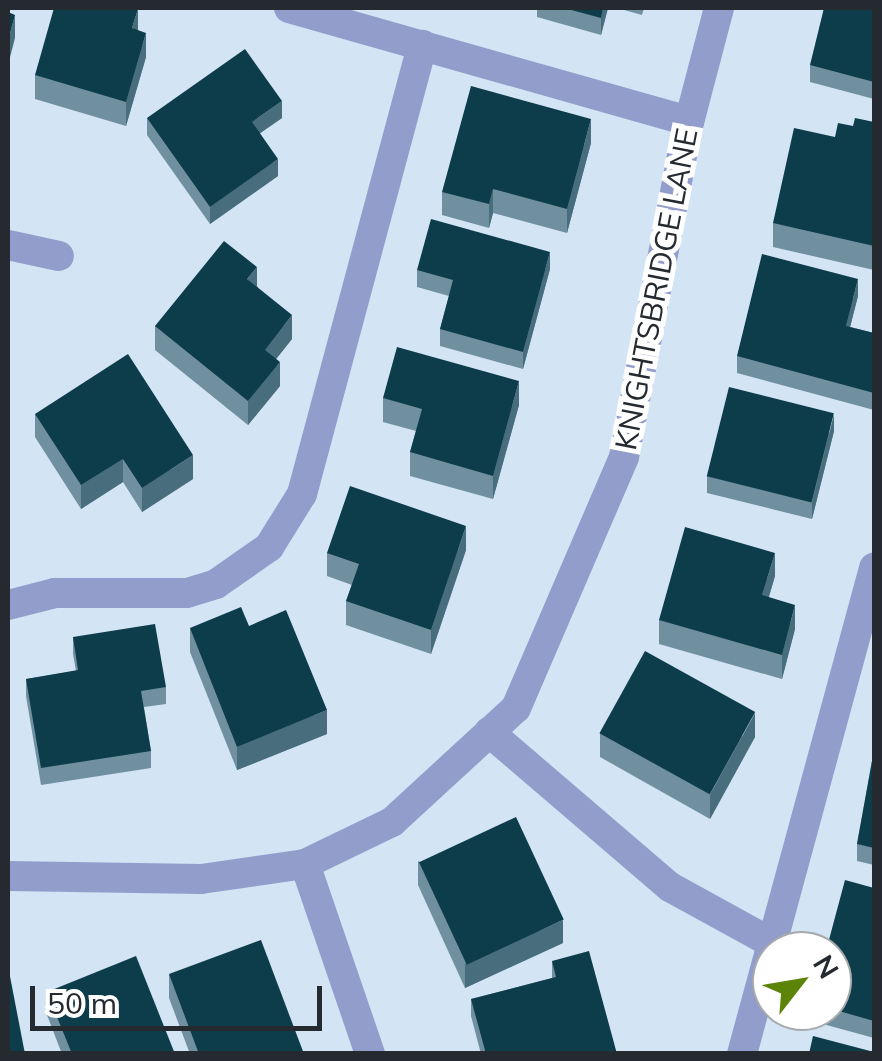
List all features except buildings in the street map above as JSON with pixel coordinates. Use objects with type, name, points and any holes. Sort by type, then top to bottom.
[{"type":"street","points":[[289,8],[690,121]]},
{"type":"street","name":"KNIGHTSBRIDGE LANE","points":[[8,876],[201,879],[305,864],[392,822],[516,708],[624,457],[690,121],[719,8]]},
{"type":"street","points":[[8,605],[55,593],[188,593],[216,584],[269,547],[302,494],[422,45]]},
{"type":"street","points":[[8,244],[58,256]]},
{"type":"street","points":[[775,931],[874,568]]},
{"type":"street","points":[[489,732],[670,887],[752,932]]},
{"type":"street","points":[[305,864],[370,1054]]},
{"type":"street","points":[[742,1054],[752,1017]]}]
